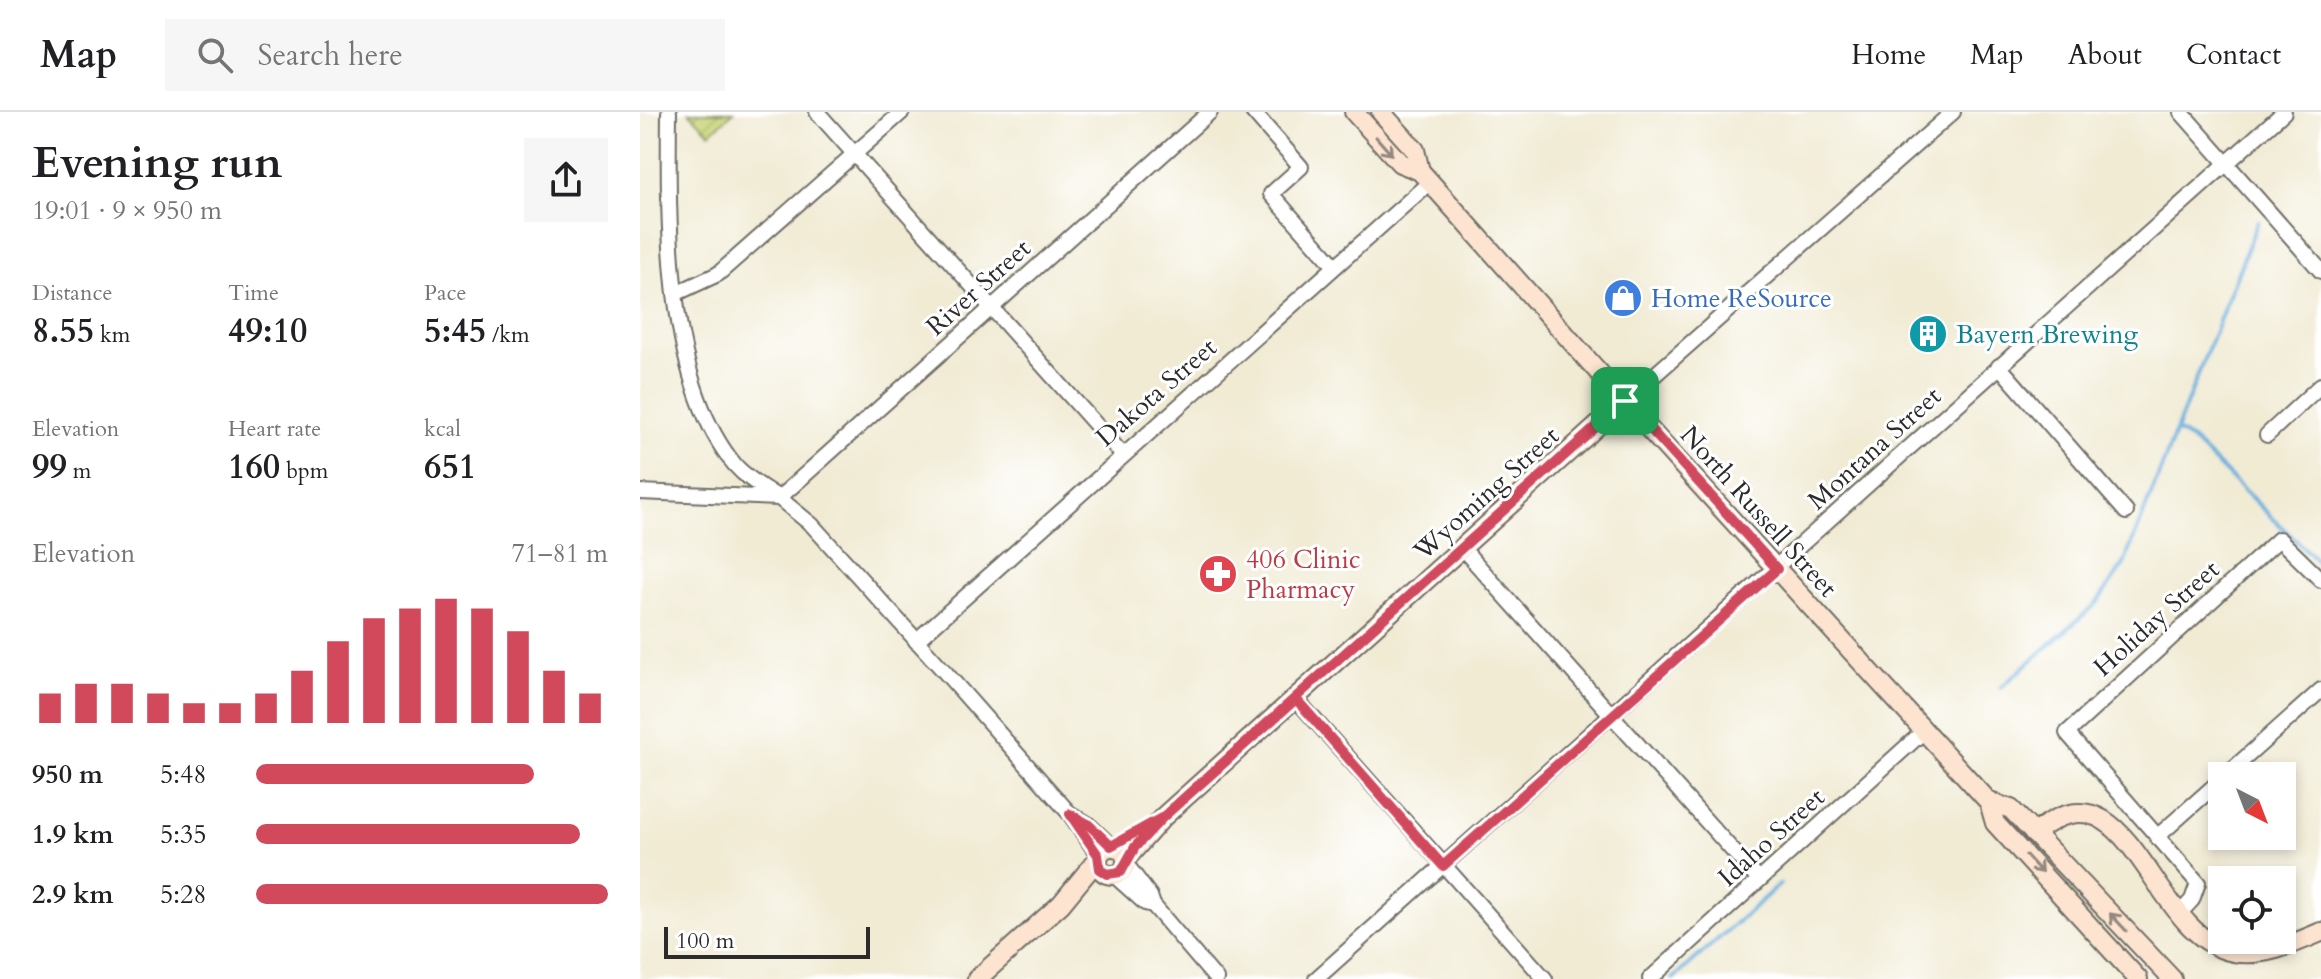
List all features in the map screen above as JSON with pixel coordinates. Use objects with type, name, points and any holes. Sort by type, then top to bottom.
[{"type":"main road","points":[[1354,112],[1400,163],[1425,176]]},
{"type":"main road","points":[[1381,112],[1415,150],[1425,176]]},
{"type":"main road","name":"North Russell Street","points":[[1425,176],[1989,802],[1995,823],[2138,979]]},
{"type":"main road","name":"Wyoming Street","points":[[977,979],[1296,699],[1625,401]]},
{"type":"main road","name":"North Russell Street","points":[[1989,802],[2011,809],[2172,979]]},
{"type":"main road","points":[[2034,834],[2060,813],[2079,810],[2100,815],[2116,828],[2179,914],[2196,933],[2214,946],[2234,952],[2281,947],[2321,932]]},
{"type":"street","points":[[669,112],[669,216],[677,293],[689,372],[707,421],[735,465],[812,525],[1070,814],[1088,824],[1145,903],[1153,905],[1216,979]]},
{"type":"street","points":[[817,112],[853,157],[992,306],[1122,454]]},
{"type":"street","points":[[677,293],[718,274],[902,112]]},
{"type":"street","name":"River Street","points":[[779,498],[1210,112]]},
{"type":"street","points":[[1253,112],[1301,167],[1271,194],[1335,266]]},
{"type":"street","name":"Wyoming Street","points":[[1625,401],[1953,112]]},
{"type":"street","points":[[2181,112],[2320,269]]},
{"type":"street","name":"Montana Street","points":[[1316,979],[2284,112]]},
{"type":"street","name":"Dakota Street","points":[[916,641],[1335,266],[1425,176]]},
{"type":"street","points":[[1999,366],[2126,512]]},
{"type":"street","points":[[2267,435],[2321,385]]},
{"type":"street","points":[[640,492],[779,498]]},
{"type":"street","name":"Holiday Street","points":[[2157,837],[2067,733],[2279,539],[2321,580]]},
{"type":"street","points":[[1463,549],[1759,880]]},
{"type":"street","points":[[2242,762],[2321,690]]},
{"type":"street","points":[[1296,699],[1545,979]]},
{"type":"street","name":"Idaho Street","points":[[1650,979],[1925,730]]},
{"type":"street","points":[[2179,914],[2192,900],[2198,883],[2157,837],[2208,792]]},
{"type":"green space","points":[[689,112],[734,112],[710,133]]},
{"type":"waterway","points":[[2000,688],[2096,604],[2124,564],[2258,221]]},
{"type":"waterway","points":[[2176,431],[2192,440],[2321,565]]},
{"type":"waterway","points":[[1673,979],[1780,884]]},
{"type":"place","name":"Home ReSource","points":[[1623,298]]},
{"type":"place","name":"Bayern Brewing","points":[[1928,334]]},
{"type":"place","name":"406 Clinic Pharmacy","points":[[1218,574]]},
{"type":"route","points":[[1625,401],[1296,699],[1280,715],[1196,791],[1163,817],[1111,846],[1088,824],[1070,814],[1098,855],[1100,869],[1112,875],[1121,872],[1135,847],[1163,817],[1196,791],[1296,699],[1443,866],[1777,569],[1625,401]]}]
